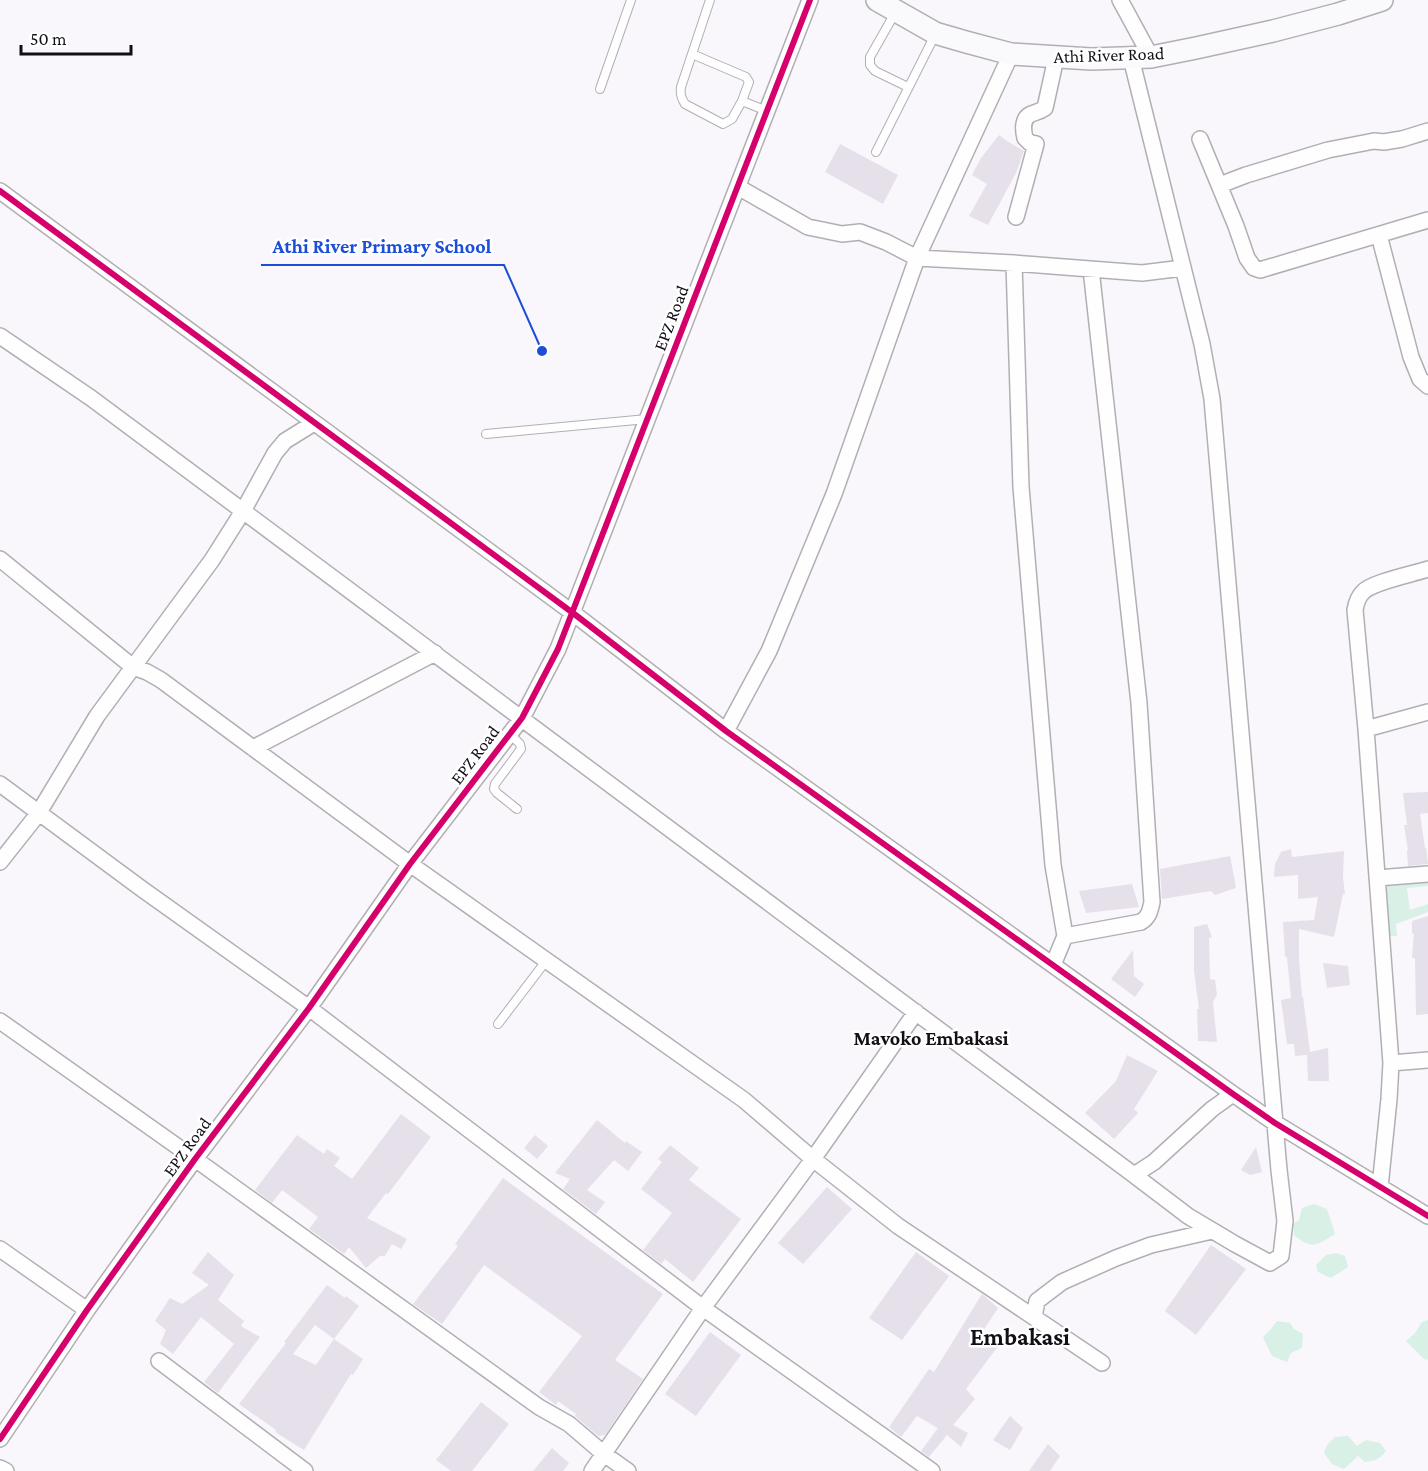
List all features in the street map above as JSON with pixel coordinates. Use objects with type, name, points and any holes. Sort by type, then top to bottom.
[{"type":"main road","name":"Athi River Road","points":[[877,0],[935,33],[1011,54],[1091,59],[1141,57],[1196,48],[1273,31],[1382,0]]},
{"type":"street","name":"EPZ Road","points":[[0,1439],[87,1310],[195,1159],[309,1008],[410,864],[522,718],[558,649],[573,613],[810,0]]},
{"type":"street","points":[[0,336],[91,398],[1188,1216],[1270,1263],[1281,1256],[1285,1221],[1212,399],[1141,57],[1120,0]]},
{"type":"street","points":[[726,731],[769,651],[834,494],[917,258],[1011,54]]},
{"type":"street","points":[[1016,217],[1036,144],[1030,143],[1025,138],[1024,123],[1027,116],[1045,108],[1056,58]]},
{"type":"street","points":[[1220,185],[1328,150],[1374,141],[1402,140],[1428,131]]},
{"type":"street","points":[[1200,139],[1254,268],[1260,270],[1428,220]]},
{"type":"street","points":[[738,187],[808,227],[842,234],[860,232],[917,258],[1142,273],[1183,268]]},
{"type":"street","points":[[0,191],[573,613],[726,731],[1233,1094],[1275,1123],[1428,1216]]},
{"type":"street","points":[[1379,235],[1411,357],[1420,379],[1428,386]]},
{"type":"street","points":[[1014,264],[1021,487],[1053,865],[1065,936],[1053,965]]},
{"type":"street","points":[[1065,936],[1141,922],[1150,912],[1152,902],[1139,703],[1091,270]]},
{"type":"street","points":[[0,862],[38,814],[97,716],[212,560],[243,511],[275,453],[285,441],[314,423]]},
{"type":"street","points":[[0,559],[133,668],[147,672],[161,680],[410,864],[744,1100],[813,1159],[898,1226],[1102,1363]]},
{"type":"street","points":[[1380,1187],[1391,1063],[1355,610],[1356,603],[1364,591],[1373,585],[1428,569]]},
{"type":"street","points":[[254,748],[435,653]]},
{"type":"street","points":[[1366,729],[1428,712]]},
{"type":"street","points":[[0,784],[38,814],[309,1008],[704,1308],[932,1471]]},
{"type":"street","points":[[1377,878],[1428,874]]},
{"type":"street","points":[[592,1471],[704,1308],[813,1159],[916,1012]]},
{"type":"street","points":[[0,1021],[539,1407],[569,1424],[628,1471]]},
{"type":"street","points":[[1391,1063],[1428,1060]]},
{"type":"street","points":[[1134,1175],[1154,1162],[1212,1109],[1233,1094]]},
{"type":"street","points":[[1034,1317],[1037,1301],[1062,1282],[1151,1245],[1212,1231]]},
{"type":"street","points":[[0,1249],[87,1310]]},
{"type":"street","points":[[159,1361],[305,1471]]},
{"type":"street","points":[[0,1468],[6,1471]]},
{"type":"lane","points":[[600,89],[631,0]]},
{"type":"lane","points":[[692,54],[746,76],[749,82],[732,119],[723,124],[685,104],[680,93],[692,54],[710,0]]},
{"type":"lane","points":[[896,12],[870,57],[870,65],[875,71],[908,87]]},
{"type":"lane","points":[[876,152],[935,33]]},
{"type":"lane","points":[[742,101],[767,111]]},
{"type":"lane","points":[[486,434],[648,418]]},
{"type":"lane","points":[[510,734],[520,744],[521,749],[495,784],[494,789],[517,809]]},
{"type":"lane","points":[[498,1024],[546,960]]},
{"type":"green space","points":[[1428,881],[1428,886],[1407,888],[1410,910],[1428,904],[1428,912],[1396,924],[1397,936],[1389,936],[1385,884]]},
{"type":"green space","points":[[1314,1204],[1327,1209],[1335,1234],[1319,1243],[1310,1244],[1294,1235],[1293,1224],[1299,1220],[1302,1208]]},
{"type":"green space","points":[[1336,1253],[1345,1256],[1348,1267],[1331,1278],[1318,1272],[1316,1265],[1326,1255]]},
{"type":"green space","points":[[1428,1320],[1428,1360],[1424,1359],[1406,1341],[1422,1322]]},
{"type":"green space","points":[[1277,1321],[1290,1323],[1294,1329],[1303,1334],[1302,1348],[1291,1353],[1287,1362],[1272,1356],[1263,1337]]},
{"type":"green space","points":[[1348,1436],[1357,1446],[1366,1440],[1380,1443],[1386,1451],[1379,1458],[1368,1462],[1358,1456],[1344,1469],[1332,1464],[1324,1453],[1327,1445],[1335,1437]]},
{"type":"building","points":[[999,135],[1024,151],[1016,173],[988,225],[969,216],[987,184],[972,175],[981,158]]},
{"type":"building","points":[[840,144],[898,175],[883,204],[825,172]]},
{"type":"building","points":[[1428,792],[1428,813],[1420,814],[1428,864],[1408,866],[1404,825],[1407,825],[1403,793]]},
{"type":"building","points":[[1291,849],[1292,857],[1344,851],[1345,894],[1343,894],[1334,937],[1299,929],[1302,997],[1310,1052],[1328,1048],[1329,1081],[1308,1081],[1307,1055],[1295,1056],[1294,1044],[1287,1044],[1281,1000],[1291,998],[1283,922],[1314,920],[1318,897],[1298,899],[1298,875],[1274,877],[1275,864],[1281,852]]},
{"type":"building","points":[[1230,856],[1236,888],[1215,895],[1211,891],[1162,899],[1160,869]]},
{"type":"building","points":[[1132,884],[1139,907],[1086,913],[1079,891]]},
{"type":"building","points":[[1428,916],[1428,1014],[1416,1015],[1412,921]]},
{"type":"building","points":[[1207,924],[1212,937],[1209,938],[1210,979],[1215,980],[1217,995],[1213,1002],[1217,1042],[1198,1041],[1197,1009],[1199,1009],[1194,971],[1194,927]]},
{"type":"building","points":[[1133,950],[1134,976],[1144,984],[1135,997],[1111,979]]},
{"type":"building","points":[[1323,963],[1348,966],[1350,985],[1327,988]]},
{"type":"building","points":[[1127,1055],[1158,1071],[1134,1109],[1138,1113],[1114,1139],[1085,1113],[1116,1081]]},
{"type":"building","points":[[401,1114],[431,1137],[367,1218],[407,1239],[401,1249],[392,1244],[385,1256],[380,1256],[366,1268],[349,1247],[344,1254],[309,1229],[318,1217],[282,1190],[272,1203],[255,1190],[297,1135],[324,1154],[327,1149],[340,1158],[334,1166],[352,1179]]},
{"type":"building","points":[[597,1120],[625,1143],[626,1141],[642,1152],[628,1171],[614,1160],[587,1190],[605,1202],[596,1214],[563,1189],[570,1179],[555,1173]]},
{"type":"building","points":[[535,1135],[548,1146],[537,1159],[524,1148]]},
{"type":"building","points":[[670,1145],[699,1168],[689,1180],[741,1219],[693,1282],[665,1259],[661,1264],[643,1250],[672,1213],[641,1189],[662,1162],[658,1159]]},
{"type":"building","points":[[1256,1147],[1262,1172],[1250,1175],[1241,1170]]},
{"type":"building","points":[[503,1178],[663,1294],[615,1360],[643,1379],[605,1435],[598,1436],[575,1416],[576,1414],[558,1401],[556,1405],[539,1392],[582,1336],[484,1265],[442,1324],[413,1304],[458,1246],[455,1244]]},
{"type":"building","points":[[827,1187],[852,1209],[803,1264],[778,1243]]},
{"type":"building","points":[[1211,1245],[1246,1269],[1196,1335],[1165,1311]]},
{"type":"building","points":[[208,1252],[234,1275],[218,1300],[244,1321],[241,1326],[260,1337],[218,1393],[204,1382],[234,1344],[201,1317],[173,1354],[160,1344],[166,1330],[155,1321],[170,1298],[182,1304],[209,1285],[192,1273]]},
{"type":"building","points":[[916,1252],[949,1276],[902,1340],[869,1318]]},
{"type":"building","points":[[327,1285],[359,1306],[334,1339],[363,1359],[353,1375],[351,1374],[304,1450],[275,1432],[276,1430],[239,1404],[286,1343],[284,1342]],"holes":[[[315,1325],[334,1339],[316,1365],[293,1354]]]},
{"type":"building","points":[[982,1294],[998,1308],[983,1331],[999,1345],[966,1389],[975,1399],[953,1425],[968,1433],[961,1447],[947,1435],[929,1457],[921,1451],[938,1428],[917,1416],[901,1437],[889,1427],[929,1369],[934,1372]]},
{"type":"building","points":[[710,1332],[741,1355],[696,1416],[665,1394]]},
{"type":"building","points":[[481,1402],[509,1424],[472,1471],[451,1471],[436,1460]]},
{"type":"building","points":[[1010,1416],[1023,1428],[1010,1450],[993,1440]]},
{"type":"building","points":[[1048,1444],[1060,1456],[1050,1471],[1029,1471]]},
{"type":"building","points":[[552,1448],[569,1463],[563,1471],[533,1471]]},
{"type":"cycle path","points":[[0,1439],[87,1310],[195,1159],[309,1008],[410,864],[522,718],[558,649],[810,0]]},
{"type":"cycle path","points":[[0,191],[573,613],[726,731],[1233,1094],[1275,1123],[1428,1216]]},
{"type":"place","name":"Athi River Primary School","points":[[542,351]]},
{"type":"district","name":"Mavoko Embakasi","points":[[931,1038]]},
{"type":"district","name":"Embakasi","points":[[1020,1336]]}]
